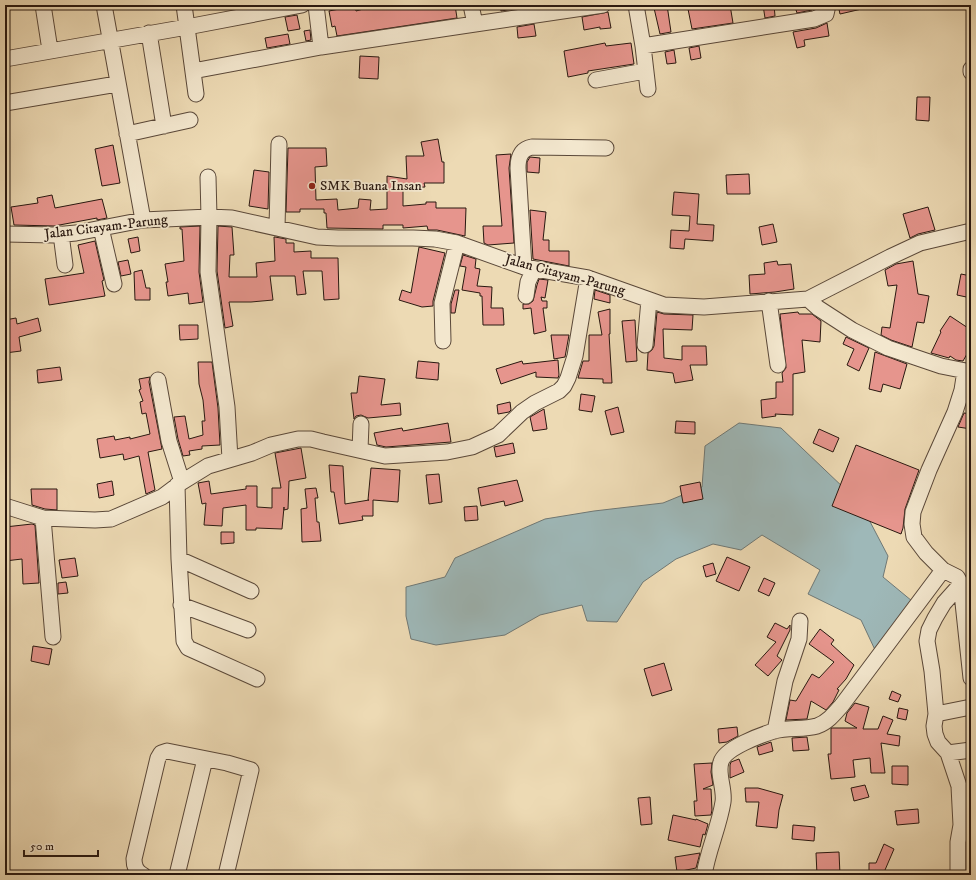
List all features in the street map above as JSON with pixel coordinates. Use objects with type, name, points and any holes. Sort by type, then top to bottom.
[{"type":"street","points":[[43,5],[50,50]]},
{"type":"street","points":[[104,5],[126,128],[140,220]]},
{"type":"street","points":[[184,5],[196,94]]},
{"type":"street","points":[[5,59],[187,27],[255,10],[302,5]]},
{"type":"street","points":[[316,5],[321,47]]},
{"type":"street","points":[[471,5],[475,24]]},
{"type":"street","points":[[193,71],[321,47],[603,5]]},
{"type":"street","points":[[636,5],[648,89]]},
{"type":"street","points":[[643,46],[814,19],[826,14],[828,5]]},
{"type":"street","points":[[149,33],[164,126]]},
{"type":"street","points":[[596,80],[645,71]]},
{"type":"street","points":[[5,103],[118,84]]},
{"type":"street","points":[[126,128],[164,126],[190,120]]},
{"type":"street","points":[[277,228],[279,144]]},
{"type":"street","points":[[526,296],[529,268],[518,160],[523,151],[532,146],[606,148]]},
{"type":"street","points":[[208,177],[208,272],[227,407],[230,459]]},
{"type":"street","name":"Jalan Citayam-Parung","points":[[5,234],[61,234],[140,220],[209,217],[232,218],[331,238],[413,238],[457,243],[529,268],[588,278],[649,300],[670,305],[704,307],[808,299],[920,243],[971,232]]},
{"type":"street","points":[[101,228],[114,284]]},
{"type":"street","points":[[61,234],[65,265]]},
{"type":"street","points":[[443,340],[441,312],[442,303],[457,243]]},
{"type":"street","points":[[5,506],[43,518],[95,520],[110,519],[162,497],[180,483],[208,466],[252,453],[271,445],[298,439],[311,439],[385,456],[447,452],[472,447],[498,435],[522,412],[535,403],[559,391],[564,386],[575,356],[588,278]]},
{"type":"street","points":[[808,299],[818,308],[852,330],[888,348],[941,366],[968,372],[955,412],[929,470],[913,512],[912,524],[914,537],[917,542],[943,570],[956,577],[961,584],[968,624],[971,678]]},
{"type":"street","points":[[645,345],[649,300]]},
{"type":"street","points":[[769,301],[778,366]]},
{"type":"street","points":[[158,380],[169,441],[180,483],[179,559],[183,636],[188,648],[257,679]]},
{"type":"street","points":[[360,450],[361,424]]},
{"type":"street","points":[[43,518],[53,637]]},
{"type":"street","points":[[179,559],[251,591]]},
{"type":"street","points":[[704,875],[708,854],[717,827],[723,800],[720,763],[724,756],[735,747],[775,731],[817,726],[827,721],[943,570]]},
{"type":"street","points":[[958,875],[958,842],[966,825],[965,785],[948,753],[938,742],[935,734],[934,726],[936,714],[927,636],[939,611],[961,584]]},
{"type":"street","points":[[181,605],[248,630]]},
{"type":"street","points":[[775,731],[785,681],[799,640],[800,621]]},
{"type":"street","points":[[936,714],[971,707]]},
{"type":"street","points":[[948,753],[971,750]]},
{"type":"street","points":[[143,875],[137,871],[134,865],[134,859],[158,758],[161,753],[168,751],[227,763],[251,770],[226,875]]},
{"type":"street","points":[[178,875],[205,759]]},
{"type":"water","points":[[739,423],[781,428],[846,490],[866,514],[888,556],[883,577],[912,601],[876,652],[861,620],[808,594],[820,570],[762,535],[741,550],[713,544],[676,559],[643,582],[617,622],[587,621],[582,605],[540,615],[505,635],[436,645],[411,639],[406,616],[406,587],[445,577],[455,558],[545,519],[594,511],[663,503],[702,487],[705,446]]},
{"type":"building","points":[[378,5],[455,5],[457,18],[337,36],[335,26],[332,27],[329,11],[355,6],[356,11]]},
{"type":"building","points":[[500,5],[532,5],[532,6],[501,11]]},
{"type":"building","points":[[667,5],[671,32],[660,34],[654,8]]},
{"type":"building","points":[[708,5],[730,5],[733,23],[692,29],[688,9]]},
{"type":"building","points":[[763,5],[774,5],[775,16],[765,18]]},
{"type":"building","points":[[800,5],[810,5],[812,10],[797,13],[795,7]]},
{"type":"building","points":[[838,5],[865,5],[866,8],[840,14]]},
{"type":"building","points":[[608,12],[611,28],[600,29],[600,27],[584,30],[582,17]]},
{"type":"building","points":[[297,15],[300,29],[288,31],[285,17]]},
{"type":"building","points":[[827,23],[829,36],[804,40],[805,46],[797,48],[793,32],[816,28]]},
{"type":"building","points":[[534,24],[536,36],[518,38],[517,27]]},
{"type":"building","points":[[310,30],[311,40],[306,41],[304,31]]},
{"type":"building","points":[[288,34],[290,44],[267,48],[265,38]]},
{"type":"building","points":[[605,43],[606,46],[631,43],[634,64],[588,71],[588,73],[568,77],[564,51]]},
{"type":"building","points":[[699,46],[701,58],[691,60],[689,48]]},
{"type":"building","points":[[674,50],[676,63],[667,64],[665,52]]},
{"type":"building","points":[[360,56],[379,57],[378,79],[359,78]]},
{"type":"building","points":[[917,97],[930,97],[929,121],[916,120]]},
{"type":"building","points":[[438,139],[442,162],[444,162],[444,183],[424,183],[425,187],[403,188],[403,206],[426,204],[426,202],[436,202],[436,208],[466,208],[465,236],[437,230],[428,230],[427,226],[403,228],[403,225],[383,225],[383,229],[327,228],[326,213],[324,213],[324,209],[300,209],[300,212],[286,212],[288,148],[326,148],[327,166],[315,167],[316,200],[337,199],[338,210],[358,208],[359,199],[371,200],[370,210],[387,209],[387,176],[407,179],[406,156],[424,156],[421,142]]},
{"type":"building","points":[[113,145],[120,183],[102,186],[95,149]]},
{"type":"building","points":[[511,154],[509,168],[514,243],[488,245],[484,243],[483,226],[502,226],[496,155]]},
{"type":"building","points":[[530,157],[540,158],[539,173],[527,172],[527,162]]},
{"type":"building","points":[[254,170],[269,172],[268,209],[249,206]]},
{"type":"building","points":[[749,174],[750,194],[727,194],[726,175]]},
{"type":"building","points":[[674,192],[699,194],[697,224],[714,225],[713,241],[685,239],[684,249],[670,248],[671,230],[689,231],[690,216],[672,215]]},
{"type":"building","points":[[52,195],[55,208],[102,199],[107,218],[97,220],[97,218],[54,226],[14,225],[11,207],[38,203],[37,198]]},
{"type":"building","points":[[928,207],[935,230],[918,234],[910,238],[903,214]]},
{"type":"building","points":[[530,210],[546,212],[543,240],[549,240],[549,251],[569,251],[569,266],[533,259]]},
{"type":"building","points":[[773,224],[777,242],[762,245],[759,227]]},
{"type":"building","points":[[200,226],[199,272],[203,302],[189,304],[188,293],[168,296],[166,282],[168,282],[165,264],[184,261],[182,229],[180,229],[180,227]]},
{"type":"building","points":[[218,226],[232,227],[234,255],[230,255],[229,277],[257,277],[256,263],[275,261],[274,237],[286,239],[286,243],[294,243],[294,252],[311,251],[311,258],[338,258],[339,299],[324,300],[322,271],[303,271],[306,294],[297,295],[295,276],[270,276],[273,300],[229,302],[233,326],[225,328],[217,271]]},
{"type":"building","points":[[138,237],[140,251],[131,253],[128,239]]},
{"type":"building","points":[[95,241],[104,280],[102,281],[105,296],[49,305],[45,279],[84,273],[78,245]]},
{"type":"building","points":[[419,247],[445,253],[433,306],[422,307],[399,300],[402,290],[411,293]]},
{"type":"building","points":[[463,255],[476,259],[475,268],[480,269],[477,286],[492,287],[491,308],[503,308],[504,325],[483,325],[482,296],[480,296],[480,293],[462,290],[466,267],[460,266]]},
{"type":"building","points":[[128,260],[131,274],[121,276],[118,262]]},
{"type":"building","points":[[777,261],[778,265],[791,264],[794,289],[750,294],[749,275],[765,274],[764,263]]},
{"type":"building","points":[[913,261],[918,294],[929,296],[924,323],[917,322],[912,347],[881,335],[882,327],[890,328],[897,285],[888,286],[885,270],[896,264]]},
{"type":"building","points":[[142,270],[146,288],[150,288],[150,300],[135,300],[134,272]]},
{"type":"building","points":[[961,274],[971,276],[971,298],[957,295]]},
{"type":"building","points":[[539,279],[548,280],[545,298],[541,297],[542,301],[547,301],[547,308],[543,308],[546,331],[534,334],[531,308],[523,309],[523,304],[529,304],[533,301]]},
{"type":"building","points":[[455,290],[459,290],[455,313],[451,313],[451,304]]},
{"type":"building","points":[[595,290],[610,295],[610,303],[594,299]]},
{"type":"building","points":[[610,309],[609,334],[612,383],[603,383],[603,379],[578,378],[583,361],[589,361],[589,335],[602,335],[598,312]]},
{"type":"building","points":[[657,312],[664,314],[693,315],[692,330],[663,329],[664,358],[682,360],[682,346],[706,346],[707,365],[690,365],[693,380],[675,383],[673,373],[647,370],[648,353],[654,346]]},
{"type":"building","points":[[798,312],[799,314],[812,314],[821,321],[820,342],[802,340],[805,372],[793,374],[793,415],[775,414],[776,416],[762,418],[761,400],[776,398],[776,382],[783,382],[782,373],[786,368],[780,314]]},
{"type":"building","points":[[950,316],[971,330],[971,347],[963,361],[956,360],[950,356],[949,358],[931,353],[941,332],[940,331]]},
{"type":"building","points":[[16,318],[17,324],[38,318],[41,331],[19,337],[21,351],[5,353],[5,320]]},
{"type":"building","points":[[635,320],[637,361],[626,362],[622,321]]},
{"type":"building","points":[[179,325],[198,325],[198,339],[180,340]]},
{"type":"building","points":[[551,335],[569,335],[565,357],[554,359]]},
{"type":"building","points":[[846,337],[869,348],[859,371],[847,365],[854,349],[843,344]]},
{"type":"building","points":[[875,352],[907,364],[900,389],[883,384],[881,392],[869,389]]},
{"type":"building","points":[[558,360],[558,378],[536,377],[536,372],[501,384],[496,369],[522,361],[523,364]]},
{"type":"building","points":[[418,361],[439,363],[438,380],[416,378]]},
{"type":"building","points":[[198,362],[212,362],[218,408],[220,445],[202,446],[202,449],[189,451],[190,455],[183,456],[174,417],[185,416],[189,439],[203,435],[202,421],[205,421],[203,400],[199,384]]},
{"type":"building","points":[[60,367],[62,380],[38,383],[37,370]]},
{"type":"building","points":[[359,376],[385,379],[381,405],[400,403],[401,415],[368,418],[361,415],[356,416],[354,419],[351,393],[357,393]]},
{"type":"building","points":[[150,377],[149,382],[162,449],[148,452],[155,490],[146,494],[139,456],[124,460],[123,454],[100,458],[97,439],[114,436],[115,440],[130,437],[130,439],[150,434],[146,413],[142,414],[140,402],[143,401],[139,390],[141,389],[139,379]]},
{"type":"building","points":[[581,394],[595,396],[592,412],[579,410]]},
{"type":"building","points":[[510,402],[511,410],[509,412],[498,414],[497,405]]},
{"type":"building","points":[[618,407],[624,432],[611,435],[605,411]]},
{"type":"building","points":[[544,409],[547,429],[533,431],[530,417]]},
{"type":"building","points":[[964,413],[971,414],[971,429],[958,427]]},
{"type":"building","points":[[676,421],[695,422],[695,434],[675,433]]},
{"type":"building","points":[[448,423],[451,442],[386,447],[377,445],[374,433],[402,428],[403,431]]},
{"type":"building","points":[[819,429],[839,438],[833,452],[813,443]]},
{"type":"building","points":[[513,443],[515,453],[496,457],[494,447]]},
{"type":"building","points":[[856,445],[919,470],[905,509],[901,534],[832,506]]},
{"type":"building","points":[[301,448],[306,478],[289,481],[288,509],[284,510],[284,507],[282,529],[256,528],[256,530],[246,530],[246,505],[223,508],[222,526],[204,525],[206,503],[202,504],[198,483],[209,481],[211,494],[246,489],[246,486],[257,486],[257,507],[272,508],[272,488],[281,488],[275,453]]},
{"type":"building","points":[[329,465],[343,466],[345,504],[369,500],[371,468],[400,470],[398,502],[373,500],[373,516],[362,516],[363,520],[339,524],[334,492],[331,492]]},
{"type":"building","points":[[439,474],[442,502],[429,504],[426,475]]},
{"type":"building","points":[[517,480],[523,501],[505,506],[504,501],[481,506],[478,488]]},
{"type":"building","points":[[112,481],[114,495],[99,498],[97,484]]},
{"type":"building","points":[[700,482],[703,499],[683,503],[680,486]]},
{"type":"building","points":[[316,488],[318,498],[315,498],[317,522],[319,522],[321,541],[302,542],[301,509],[307,508],[305,489]]},
{"type":"building","points":[[31,489],[57,489],[57,510],[45,509],[32,505]]},
{"type":"building","points":[[477,506],[478,520],[465,521],[464,507]]},
{"type":"building","points":[[35,525],[39,583],[23,584],[22,559],[5,561],[5,527]]},
{"type":"building","points":[[221,532],[234,532],[234,543],[221,544]]},
{"type":"building","points":[[727,557],[750,567],[739,591],[716,581]]},
{"type":"building","points":[[75,558],[78,576],[62,578],[59,560]]},
{"type":"building","points":[[713,563],[716,574],[706,577],[703,566]]},
{"type":"building","points":[[764,578],[775,583],[769,596],[758,591]]},
{"type":"building","points":[[66,582],[68,593],[58,594],[58,583]]},
{"type":"building","points":[[775,623],[787,629],[790,625],[790,630],[777,656],[782,660],[768,676],[755,665],[776,642],[767,637]]},
{"type":"building","points":[[820,629],[834,640],[831,644],[854,665],[846,679],[837,689],[839,690],[833,702],[826,710],[811,701],[807,719],[786,720],[790,700],[796,701],[812,674],[819,678],[834,662],[809,644]]},
{"type":"building","points":[[33,646],[52,649],[49,665],[31,661]]},
{"type":"building","points":[[664,663],[672,690],[652,696],[644,669]]},
{"type":"building","points":[[892,691],[901,695],[898,702],[889,699]]},
{"type":"building","points":[[855,703],[869,707],[863,729],[878,729],[883,716],[893,720],[887,734],[900,736],[899,746],[881,743],[885,773],[871,773],[870,758],[853,760],[855,777],[831,779],[828,754],[831,754],[831,728],[857,728],[845,721],[847,713]]},
{"type":"building","points":[[899,708],[908,710],[906,720],[897,718]]},
{"type":"building","points":[[737,727],[738,736],[727,742],[719,743],[718,729]]},
{"type":"building","points":[[807,737],[809,750],[793,751],[792,738]]},
{"type":"building","points":[[771,742],[773,751],[759,755],[757,747]]},
{"type":"building","points":[[739,759],[744,772],[730,778],[731,762]]},
{"type":"building","points":[[712,763],[711,772],[713,785],[703,789],[711,789],[711,815],[695,816],[694,801],[697,801],[694,764]]},
{"type":"building","points":[[892,766],[908,766],[908,785],[892,784]]},
{"type":"building","points":[[865,785],[869,797],[854,801],[851,788]]},
{"type":"building","points":[[745,788],[758,788],[783,795],[779,810],[777,828],[756,826],[759,802],[746,802]]},
{"type":"building","points":[[650,797],[652,824],[641,825],[638,798]]},
{"type":"building","points":[[918,809],[919,823],[897,825],[895,811]]},
{"type":"building","points":[[673,815],[696,819],[708,824],[705,835],[703,834],[700,847],[668,840]]},
{"type":"building","points":[[793,825],[815,827],[814,841],[792,839]]},
{"type":"building","points":[[884,844],[894,849],[885,870],[885,875],[869,875],[869,863],[876,863]]},
{"type":"building","points":[[839,852],[840,875],[817,875],[816,853]]},
{"type":"building","points":[[700,853],[696,868],[677,872],[675,857]]},
{"type":"place","name":"SMK Buana Insan","points":[[312,186]]}]
